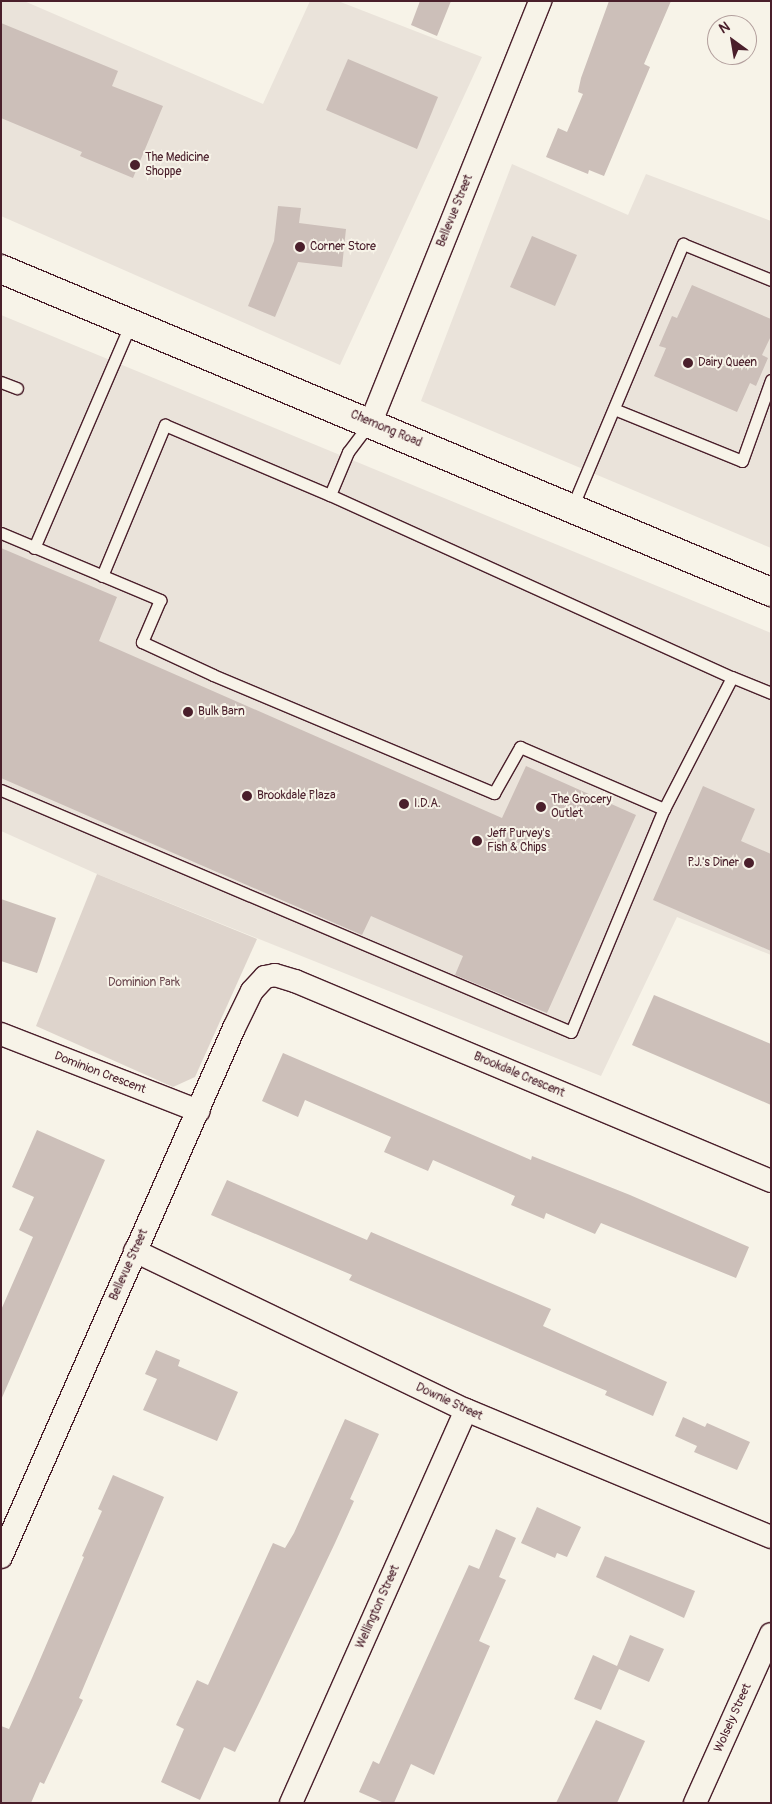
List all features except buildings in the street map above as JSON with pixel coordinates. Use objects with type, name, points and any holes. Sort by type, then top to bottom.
[{"type":"main road","name":"Chemong Road","points":[[1,269],[371,422],[571,510],[771,592]]},
{"type":"street","name":"Bellevue Street","points":[[371,422],[540,1]]},
{"type":"street","name":"Brookdale Crescent","points":[[265,977],[276,975],[295,981],[771,1181]]},
{"type":"street","name":"Bellevue Street","points":[[1,1557],[135,1251],[252,991],[265,977]]},
{"type":"street","name":"Dominion Crescent","points":[[1,1034],[199,1111]]},
{"type":"street","name":"Downie Street","points":[[135,1251],[466,1410],[771,1537]]},
{"type":"street","name":"Wellington Street","points":[[291,1803],[466,1410]]},
{"type":"street","name":"Wolsely Street","points":[[695,1803],[771,1634]]},
{"type":"lane","points":[[571,510],[683,244],[771,280]]},
{"type":"lane","points":[[34,548],[131,323]]},
{"type":"lane","points":[[614,409],[742,461],[771,380]]},
{"type":"lane","points":[[1,382],[17,388]]},
{"type":"lane","points":[[330,495],[348,452],[371,422]]},
{"type":"lane","points":[[102,576],[165,425],[330,495],[771,693]]},
{"type":"lane","points":[[1,533],[160,600],[142,642],[357,736],[494,792],[520,747],[664,809]]},
{"type":"lane","points":[[1,790],[571,1032],[664,809],[732,676]]},
{"type":"shaded area","points":[[1,1],[24,1],[263,104],[310,1],[338,1],[482,57],[340,365],[1,216]]},
{"type":"shaded area","points":[[512,164],[628,215],[646,174],[771,221],[771,548],[421,401]]},
{"type":"shaded area","name":"Brookdale Plaza","points":[[1,315],[771,633],[771,955],[677,917],[601,1076],[97,874],[1,831]]},
{"type":"green space","name":"Dominion Park","points":[[97,874],[257,939],[195,1077],[173,1087],[36,1026]]},
{"type":"place","name":"The Medicine Shoppe","points":[[135,165]]},
{"type":"place","name":"Corner Store","points":[[300,247]]},
{"type":"place","name":"Dairy Queen","points":[[688,363]]},
{"type":"place","name":"Bulk Barn","points":[[188,712]]},
{"type":"place","name":"Brookdale Plaza","points":[[247,796]]},
{"type":"place","name":"I.D.A.","points":[[404,804]]},
{"type":"place","name":"The Grocery Outlet","points":[[541,807]]},
{"type":"place","name":"Jeff Purvey's Fish & Chips","points":[[477,841]]},
{"type":"place","name":"P.J.'s Diner","points":[[749,863]]}]
